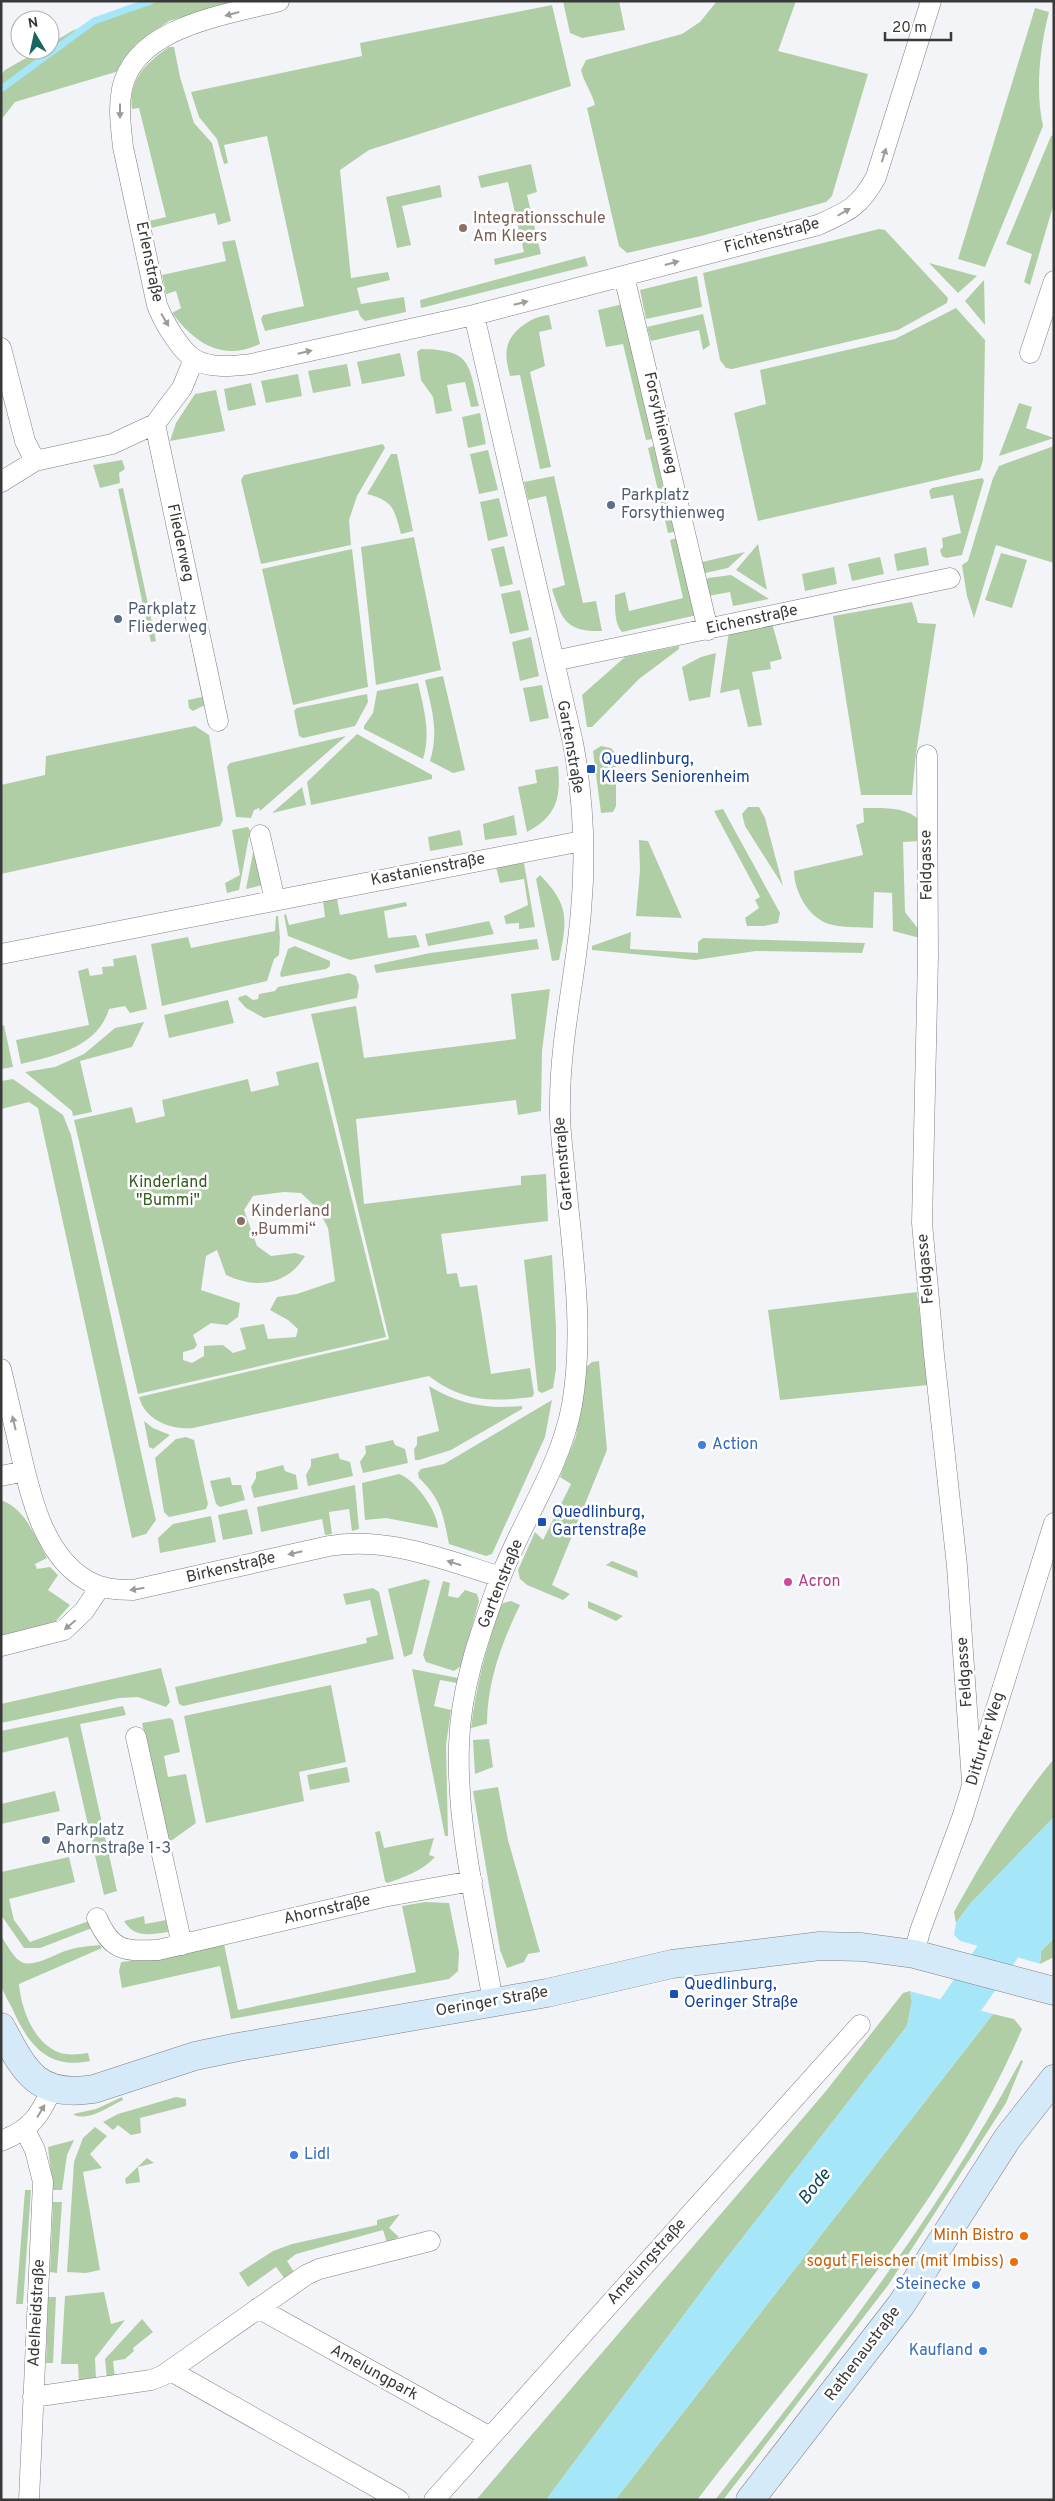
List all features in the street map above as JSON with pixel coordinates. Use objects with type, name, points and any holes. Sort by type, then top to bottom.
[{"type":"main road","name":"Oeringer Straße","points":[[52,2089],[73,2091],[94,2089],[212,2052],[547,1993],[672,1964],[800,1948],[850,1946],[925,1956],[1042,1988]]},
{"type":"main road","points":[[1,2027],[28,2072],[36,2080],[52,2089]]},
{"type":"main road","name":"Rathenaustraße","points":[[750,2500],[901,2305],[1007,2139],[1054,2079]]},
{"type":"street","name":"Erlenstraße","points":[[194,359],[176,338],[157,305],[123,147],[120,126],[122,88],[126,76],[139,56],[167,35],[194,24],[279,1]]},
{"type":"street","name":"Fichtenstraße","points":[[474,315],[818,225],[844,213],[863,199],[881,164],[931,1]]},
{"type":"street","name":"Forsythienweg","points":[[624,276],[708,630]]},
{"type":"street","points":[[1030,354],[1054,281]]},
{"type":"street","points":[[1,482],[35,461],[112,444],[155,424],[182,388],[194,359],[220,366],[251,364],[474,315]]},
{"type":"street","name":"Gartenstraße","points":[[474,315],[575,757],[582,841],[581,910],[563,1043],[560,1109],[577,1315],[577,1362],[572,1403],[563,1441],[501,1577],[473,1658],[462,1716],[459,1746],[462,1809],[472,1881],[493,2002]]},
{"type":"street","points":[[1,348],[25,442],[35,461]]},
{"type":"street","name":"Fliederweg","points":[[155,424],[218,721]]},
{"type":"street","name":"Eichenstraße","points":[[554,662],[950,578]]},
{"type":"street","name":"Feldgasse","points":[[927,755],[928,956],[922,1224],[934,1355],[958,1566],[972,1782]]},
{"type":"street","points":[[260,835],[274,900]]},
{"type":"street","name":"Kastanienstraße","points":[[1,954],[582,841]]},
{"type":"street","name":"Birkenstraße","points":[[1,1369],[25,1471],[40,1519],[60,1556],[77,1574],[100,1587],[132,1590],[328,1546],[348,1544],[402,1548],[501,1577]]},
{"type":"street","points":[[1,1476],[25,1471]]},
{"type":"street","name":"Ditfurter Weg","points":[[925,1956],[920,1931],[949,1856],[1054,1523]]},
{"type":"street","points":[[1,1646],[64,1630],[84,1611],[100,1587]]},
{"type":"street","points":[[136,1737],[182,1945]]},
{"type":"street","name":"Ahornstraße","points":[[97,1918],[109,1941],[128,1951],[158,1950],[383,1897],[472,1881]]},
{"type":"street","name":"Amelungstraße","points":[[434,2500],[860,2025]]},
{"type":"street","points":[[1,2141],[25,2130],[40,2113],[52,2089]]},
{"type":"street","name":"Adelheidstraße","points":[[25,2130],[35,2150],[43,2182],[28,2500]]},
{"type":"street","points":[[33,2397],[152,2380],[171,2371],[293,2282],[319,2269],[430,2241]]},
{"type":"street","name":"Amelungpark","points":[[258,2308],[490,2437]]},
{"type":"street","points":[[171,2371],[399,2500]]},
{"type":"green space","points":[[147,1],[235,1],[169,21],[136,44],[119,71],[15,102],[1,120],[1,75],[5,70],[22,60],[60,60],[60,38],[72,31]]},
{"type":"green space","points":[[563,1],[619,1],[625,30],[582,38],[570,33]]},
{"type":"green space","points":[[717,1],[796,1],[778,51],[868,74],[832,196],[826,202],[701,236],[627,253],[619,246],[587,108],[595,105],[581,70],[586,60],[682,34],[700,22]]},
{"type":"green space","points":[[552,5],[571,86],[369,150],[340,170],[351,278],[388,272],[390,280],[357,288],[361,304],[404,297],[406,312],[365,321],[360,316],[358,310],[265,331],[261,319],[263,315],[304,306],[267,136],[224,145],[228,163],[224,164],[217,139],[199,117],[191,92],[362,56],[360,43]]},
{"type":"green space","points":[[1035,8],[1049,12],[1043,40],[1039,83],[1043,126],[985,267],[958,259]]},
{"type":"green space","points":[[169,47],[174,47],[180,77],[194,123],[212,143],[231,221],[218,225],[215,213],[151,228],[149,221],[166,217],[139,108],[132,109],[132,99],[133,89],[141,73],[153,59]]},
{"type":"green space","points":[[1054,135],[1054,203],[1030,285],[1024,282],[1032,254],[1006,244],[1051,136]]},
{"type":"green space","points":[[531,164],[537,192],[527,195],[541,254],[495,265],[494,259],[524,252],[508,182],[481,188],[478,176]]},
{"type":"green space","points":[[440,185],[442,197],[402,206],[411,245],[397,248],[386,197]]},
{"type":"green space","points":[[879,229],[885,230],[948,298],[947,303],[898,330],[732,369],[726,368],[720,360],[703,273]]},
{"type":"green space","points":[[235,240],[260,344],[233,351],[222,350],[200,341],[181,324],[172,313],[181,308],[176,291],[166,294],[162,275],[226,261],[222,242]]},
{"type":"green space","points":[[585,256],[588,266],[421,308],[420,300]]},
{"type":"green space","points":[[929,263],[977,276],[958,293]]},
{"type":"green space","points":[[697,276],[702,307],[646,319],[640,290]]},
{"type":"green space","points":[[984,280],[985,325],[965,301]]},
{"type":"green space","points":[[627,303],[649,399],[643,401],[653,439],[646,440],[623,344],[606,347],[598,310]]},
{"type":"green space","points":[[956,308],[985,340],[983,460],[980,470],[758,521],[734,413],[766,404],[760,370],[895,339]]},
{"type":"green space","points":[[703,314],[710,345],[703,350],[699,330],[651,341],[647,327]]},
{"type":"green space","points":[[549,315],[552,329],[539,332],[545,366],[530,372],[551,467],[540,469],[520,375],[510,376],[506,352],[512,336],[517,330],[529,321]]},
{"type":"green space","points":[[421,349],[450,352],[459,356],[469,369],[479,406],[471,407],[465,382],[447,385],[452,411],[436,414],[433,397],[421,380],[417,352]]},
{"type":"green space","points":[[400,353],[405,376],[362,384],[357,362]]},
{"type":"green space","points":[[347,364],[351,386],[313,393],[308,371]]},
{"type":"green space","points":[[298,374],[302,396],[266,403],[261,381]]},
{"type":"green space","points":[[251,383],[256,405],[228,411],[224,389]]},
{"type":"green space","points":[[216,390],[225,431],[170,441],[176,423],[195,394]]},
{"type":"green space","points":[[1019,403],[1032,407],[1026,428],[1054,438],[999,456]]},
{"type":"green space","points":[[480,413],[486,444],[468,448],[462,417]]},
{"type":"green space","points":[[383,444],[385,448],[357,496],[349,520],[351,545],[261,564],[241,480],[244,475]]},
{"type":"green space","points":[[654,446],[669,514],[675,513],[680,531],[668,533],[648,448]]},
{"type":"green space","points":[[1054,446],[1054,563],[996,545],[974,618],[967,596],[962,565],[968,561],[993,478],[999,466]]},
{"type":"green space","points":[[488,450],[498,490],[479,494],[470,454]]},
{"type":"green space","points":[[391,454],[397,454],[413,531],[401,534],[392,507],[383,500],[367,494]]},
{"type":"green space","points":[[122,460],[125,469],[119,473],[120,483],[100,488],[93,465]]},
{"type":"green space","points":[[554,476],[583,603],[596,601],[602,631],[580,629],[567,622],[559,609],[552,589],[565,585],[546,496],[528,500],[524,482]]},
{"type":"green space","points":[[982,478],[984,480],[962,555],[946,558],[942,556],[940,550],[943,547],[942,538],[961,533],[953,495],[931,499],[929,491],[932,488]]},
{"type":"green space","points":[[123,488],[156,641],[151,642],[118,489]]},
{"type":"green space","points":[[499,498],[508,536],[488,541],[480,502]]},
{"type":"green space","points":[[414,537],[441,670],[376,685],[361,547]]},
{"type":"green space","points":[[681,537],[697,615],[622,632],[616,620],[615,595],[625,592],[629,611],[683,598],[670,540]]},
{"type":"green space","points":[[758,544],[767,590],[736,570]]},
{"type":"green space","points":[[504,546],[513,584],[500,587],[491,549]]},
{"type":"green space","points":[[926,547],[929,565],[897,571],[894,554]]},
{"type":"green space","points":[[352,549],[368,687],[293,705],[262,569]]},
{"type":"green space","points":[[745,552],[728,568],[705,573],[698,563]]},
{"type":"green space","points":[[1001,553],[1027,560],[1012,608],[985,600]]},
{"type":"green space","points":[[880,557],[884,574],[852,581],[848,564]]},
{"type":"green space","points":[[834,567],[837,584],[805,591],[802,574]]},
{"type":"green space","points":[[731,575],[769,599],[733,606],[730,592],[708,596],[705,582],[708,578]]},
{"type":"green space","points":[[520,590],[529,630],[510,634],[501,594]]},
{"type":"green space","points":[[912,602],[918,623],[936,624],[916,753],[912,795],[861,795],[833,616]]},
{"type":"green space","points":[[772,623],[782,659],[770,662],[771,669],[752,672],[762,725],[748,727],[739,689],[720,693],[729,631]]},
{"type":"green space","points":[[196,637],[205,705],[193,711],[189,708],[188,700],[202,697],[190,639]]},
{"type":"green space","points":[[531,637],[539,676],[520,681],[512,642]]},
{"type":"green space","points":[[679,646],[679,649],[639,679],[592,727],[587,727],[582,695],[625,657]]},
{"type":"green space","points":[[716,653],[710,697],[689,701],[682,667],[701,657]]},
{"type":"green space","points":[[443,676],[465,770],[453,773],[430,761],[433,750],[434,730],[425,680]]},
{"type":"green space","points":[[418,683],[427,730],[423,759],[364,729],[373,713],[377,691]]},
{"type":"green space","points":[[542,685],[549,718],[530,722],[523,688]]},
{"type":"green space","points":[[367,694],[368,702],[355,726],[303,738],[299,736],[294,711],[297,708]]},
{"type":"green space","points":[[195,726],[209,735],[223,820],[220,826],[1,874],[1,785],[45,775],[46,756]]},
{"type":"green space","points":[[357,734],[432,775],[432,779],[311,805],[307,782]]},
{"type":"green space","points":[[346,736],[260,811],[259,808],[254,810],[251,818],[236,817],[227,767],[230,763]]},
{"type":"green space","points":[[601,746],[611,748],[616,754],[616,806],[613,812],[601,813],[593,751]]},
{"type":"green space","points":[[558,766],[559,788],[555,805],[545,819],[527,832],[518,787],[537,783],[535,770]]},
{"type":"green space","points":[[302,787],[306,805],[272,813]]},
{"type":"green space","points":[[748,807],[759,807],[765,818],[783,886],[745,826],[742,814]]},
{"type":"green space","points":[[863,808],[901,810],[921,821],[920,841],[903,842],[905,912],[919,930],[920,938],[893,931],[892,893],[874,892],[873,928],[843,927],[825,922],[811,912],[800,896],[794,871],[863,855],[856,825],[864,822]]},
{"type":"green space","points":[[723,809],[780,913],[778,923],[764,926],[747,926],[745,918],[759,908],[755,900],[760,897],[714,811]]},
{"type":"green space","points":[[514,815],[517,835],[485,840],[483,824]]},
{"type":"green space","points":[[248,827],[250,831],[239,890],[227,893],[225,883],[240,875],[232,830]]},
{"type":"green space","points":[[460,830],[463,845],[430,851],[428,837]]},
{"type":"green space","points":[[639,840],[648,841],[682,918],[636,916],[640,870]]},
{"type":"green space","points":[[255,843],[263,885],[246,889]]},
{"type":"green space","points":[[524,863],[535,927],[519,929],[519,923],[506,924],[504,916],[528,905],[524,879],[500,883],[496,867]]},
{"type":"green space","points":[[540,875],[557,895],[564,914],[564,934],[559,960],[552,961],[536,879]]},
{"type":"green space","points":[[337,899],[340,915],[406,902],[407,906],[384,911],[388,938],[416,935],[420,947],[350,960],[288,936],[284,915],[286,914],[289,925],[325,917],[323,901]]},
{"type":"green space","points":[[276,916],[278,916],[280,938],[279,955],[274,959],[267,981],[162,1006],[151,944],[188,937],[191,948],[275,931]]},
{"type":"green space","points":[[489,921],[494,934],[428,946],[425,934]]},
{"type":"green space","points":[[631,932],[630,949],[698,953],[698,942],[703,938],[865,943],[862,953],[756,951],[695,960],[592,950],[592,946]]},
{"type":"green space","points":[[537,939],[539,949],[376,973],[374,965],[430,953]]},
{"type":"green space","points":[[295,946],[330,961],[330,966],[326,969],[281,977],[280,974],[288,949]]},
{"type":"green space","points":[[136,955],[147,1009],[130,1013],[125,1006],[109,1009],[103,1022],[95,1032],[74,1048],[21,1064],[16,1040],[89,1025],[78,971],[88,968],[90,976],[103,974],[102,967],[114,966],[113,959]]},
{"type":"green space","points":[[349,973],[356,976],[359,986],[357,998],[264,1018],[246,1008],[238,999],[246,995],[253,1000],[258,999],[259,994],[275,991],[278,987]]},
{"type":"green space","points":[[550,989],[542,1051],[541,1111],[518,1115],[516,1100],[356,1119],[364,1204],[521,1185],[521,1176],[546,1174],[548,1221],[441,1234],[447,1274],[457,1273],[460,1287],[477,1285],[491,1374],[530,1368],[534,1394],[532,1397],[478,1398],[454,1391],[429,1376],[193,1428],[167,1425],[147,1412],[139,1397],[389,1339],[311,1014],[356,1006],[364,1058],[516,1039],[511,994]]},
{"type":"green space","points":[[228,1000],[234,1023],[169,1038],[164,1015]]},
{"type":"green space","points":[[144,1022],[132,1047],[80,1061],[92,1112],[73,1116],[72,1111],[25,1072],[55,1067],[84,1054],[115,1028]]},
{"type":"green space","points":[[4,1025],[13,1067],[1,1069],[1,1026]]},
{"type":"green space","name":"Kinderland \"Bummi\"","points":[[318,1062],[386,1337],[138,1394],[74,1120],[132,1107],[136,1123],[165,1116],[162,1100],[248,1079],[251,1092],[279,1085],[276,1072]],"holes":[[[284,1192],[301,1193],[318,1209],[328,1228],[335,1281],[297,1294],[277,1297],[270,1310],[288,1320],[298,1329],[296,1337],[268,1339],[264,1324],[240,1328],[246,1349],[233,1353],[223,1345],[204,1346],[204,1356],[192,1363],[183,1360],[183,1352],[194,1349],[197,1345],[193,1335],[211,1323],[227,1325],[238,1317],[240,1303],[201,1290],[206,1256],[217,1250],[226,1275],[248,1282],[270,1282],[289,1274],[305,1256],[295,1253],[271,1256],[257,1246],[244,1210],[253,1196]]]},
{"type":"green space","points":[[13,1079],[63,1115],[71,1135],[156,1520],[146,1534],[132,1538],[38,1108],[29,1102],[1,1109],[1,1081]]},
{"type":"green space","points":[[552,1255],[556,1369],[553,1388],[542,1393],[538,1391],[524,1260]]},
{"type":"green space","points":[[917,1292],[928,1385],[780,1400],[768,1310]]},
{"type":"green space","points":[[599,1361],[607,1450],[552,1585],[570,1594],[563,1600],[527,1585],[520,1579],[518,1570],[535,1532],[543,1540],[571,1484],[560,1477],[576,1436],[586,1367],[592,1362]]},
{"type":"green space","points":[[429,1386],[452,1398],[474,1404],[497,1407],[522,1406],[522,1409],[451,1450],[415,1460],[414,1449],[417,1445],[417,1437],[439,1431]]},
{"type":"green space","points":[[552,1400],[545,1437],[492,1554],[486,1556],[449,1544],[437,1501],[419,1478],[418,1473],[421,1469],[444,1464]]},
{"type":"green space","points":[[144,1421],[153,1428],[170,1435],[153,1449],[149,1447]]},
{"type":"green space","points":[[186,1437],[194,1440],[208,1504],[206,1509],[169,1517],[164,1512],[155,1458],[176,1439]]},
{"type":"green space","points":[[393,1440],[395,1445],[405,1449],[408,1463],[363,1473],[360,1462],[366,1453],[365,1446]]},
{"type":"green space","points":[[338,1453],[340,1459],[350,1462],[353,1476],[308,1486],[306,1475],[311,1466],[311,1459]]},
{"type":"green space","points":[[283,1465],[285,1471],[296,1475],[298,1489],[254,1498],[251,1487],[256,1478],[256,1472]]},
{"type":"green space","points":[[399,1474],[412,1482],[430,1505],[438,1528],[386,1518],[365,1520],[362,1483]]},
{"type":"green space","points":[[230,1477],[232,1485],[241,1485],[245,1500],[220,1507],[216,1504],[210,1481]]},
{"type":"green space","points":[[355,1485],[359,1529],[352,1531],[349,1509],[329,1512],[332,1534],[325,1535],[322,1519],[261,1532],[257,1507]]},
{"type":"green space","points":[[1,1500],[17,1510],[29,1524],[47,1558],[35,1564],[37,1569],[50,1567],[58,1575],[48,1590],[70,1605],[56,1621],[1,1637]]},
{"type":"green space","points":[[247,1509],[253,1534],[223,1540],[218,1515]]},
{"type":"green space","points":[[211,1516],[216,1542],[160,1553],[158,1538],[173,1524]]},
{"type":"green space","points":[[612,1561],[637,1571],[638,1578],[606,1565]]},
{"type":"green space","points":[[425,1579],[430,1581],[412,1654],[404,1657],[388,1589]]},
{"type":"green space","points":[[443,1581],[450,1583],[448,1596],[458,1598],[465,1590],[477,1594],[479,1601],[461,1666],[454,1671],[426,1662],[423,1655]]},
{"type":"green space","points":[[373,1588],[379,1592],[394,1659],[183,1706],[179,1704],[175,1687],[367,1643],[366,1638],[378,1635],[370,1600],[346,1605],[343,1594]]},
{"type":"green space","points":[[511,1601],[520,1605],[507,1633],[497,1663],[490,1693],[487,1724],[471,1728],[479,1683],[494,1625],[503,1603]]},
{"type":"green space","points":[[588,1601],[623,1616],[616,1621],[588,1608]]},
{"type":"green space","points":[[161,1668],[170,1702],[166,1707],[138,1697],[119,1698],[1,1723],[1,1704]]},
{"type":"green space","points":[[412,1669],[458,1678],[457,1683],[440,1680],[434,1706],[451,1710],[446,1745],[448,1836],[445,1836]]},
{"type":"green space","points":[[331,1685],[346,1762],[299,1772],[304,1801],[206,1823],[184,1716]]},
{"type":"green space","points":[[123,1706],[126,1715],[80,1724],[117,1891],[104,1895],[68,1737],[1,1753],[1,1731]]},
{"type":"green space","points":[[170,1718],[173,1720],[180,1752],[164,1756],[168,1777],[186,1774],[196,1823],[168,1843],[142,1723]]},
{"type":"green space","points":[[489,1739],[493,1767],[475,1774],[473,1740]]},
{"type":"green space","points":[[1054,1759],[1054,1817],[970,1904],[956,1923],[954,1912],[988,1853],[1026,1795]]},
{"type":"green space","points":[[347,1767],[350,1782],[310,1790],[307,1775]]},
{"type":"green space","points":[[498,1787],[508,1840],[540,1952],[528,1954],[524,1962],[507,1968],[500,1950],[473,1791]]},
{"type":"green space","points":[[55,1791],[60,1811],[1,1824],[1,1804]]},
{"type":"green space","points":[[380,1831],[384,1848],[434,1838],[429,1855],[435,1857],[419,1870],[387,1883],[375,1832]]},
{"type":"green space","points":[[69,1857],[75,1882],[9,1899],[14,1920],[30,1942],[89,1921],[92,1928],[40,1948],[24,1948],[1,1915],[1,1872]]},
{"type":"green space","points":[[425,1902],[449,1903],[459,1952],[458,1971],[449,1979],[231,2019],[220,1966],[122,1988],[119,1971],[121,1962],[160,1958],[224,1944],[238,2010],[416,1972],[402,1906]]},
{"type":"green space","points":[[144,1916],[145,1924],[166,1920],[168,1932],[138,1933],[128,1927],[124,1921]]},
{"type":"green space","points":[[1,1936],[17,1959],[29,1964],[69,1950],[100,1945],[102,1948],[19,1984],[22,2003],[30,2023],[42,2041],[49,2047],[65,2054],[88,2053],[90,2061],[62,2062],[51,2058],[32,2043],[18,2021],[1,1983]]},
{"type":"green space","points":[[1054,1938],[1054,1957],[1040,1964],[1041,1951]]},
{"type":"green space","points":[[910,1991],[912,2001],[907,2026],[716,2272],[546,2500],[476,2500],[826,2091],[903,1993]]},
{"type":"green space","points":[[993,2014],[1014,2019],[1022,2029],[991,2094],[955,2156],[916,2216],[831,2331],[697,2500],[615,2500]]},
{"type":"green space","points":[[1021,2060],[1023,2061],[1006,2103],[889,2284],[723,2500],[715,2500],[878,2287],[953,2176]]},
{"type":"green space","points":[[122,2097],[123,2100],[91,2115],[78,2116],[73,2114],[96,2109]]},
{"type":"green space","points":[[176,2097],[186,2099],[186,2106],[140,2118],[141,2133],[131,2135],[118,2125],[113,2130],[103,2122],[118,2114]]},
{"type":"green space","points":[[95,2127],[107,2136],[90,2154],[102,2168],[83,2172],[100,2270],[86,2273],[67,2272],[74,2162],[83,2138]]},
{"type":"green space","points":[[74,2140],[67,2155],[62,2190],[53,2190],[48,2147]]},
{"type":"green space","points":[[147,2158],[154,2163],[138,2167],[140,2182],[126,2184],[125,2179]]},
{"type":"green space","points":[[25,2190],[31,2190],[23,2304],[16,2304]]},
{"type":"green space","points":[[53,2202],[62,2202],[57,2273],[50,2272]]},
{"type":"green space","points":[[400,2214],[389,2228],[399,2237],[387,2243],[383,2230],[296,2254],[287,2261],[294,2272],[285,2279],[276,2267],[248,2287],[239,2273],[273,2251],[292,2244],[377,2225],[377,2220]]},
{"type":"green space","points":[[104,2292],[111,2324],[125,2320],[95,2358],[96,2380],[79,2383],[78,2364],[61,2364],[65,2296]]},
{"type":"green space","points":[[48,2297],[56,2297],[53,2363],[46,2363]]},
{"type":"green space","points":[[142,2319],[153,2332],[133,2348],[134,2351],[125,2359],[113,2361],[115,2378],[107,2379],[105,2359]]},
{"type":"water","points":[[1054,1817],[1054,1938],[1041,1951],[1040,1964],[960,1941],[954,1935],[956,1923],[970,1904]]},
{"type":"water","points":[[910,1991],[993,2014],[615,2500],[546,2500],[716,2272],[907,2026],[912,2001]]},
{"type":"pier","points":[[954,1935],[960,1941],[1040,1964],[1039,1966],[960,1943],[952,1937]]},
{"type":"pier","points":[[911,1989],[994,2011],[996,2014],[910,1991]]},
{"type":"waterway","points":[[1,89],[94,21],[151,1]]},
{"type":"waterway","name":"Bode","points":[[926,2049],[953,2016],[1054,1871]]},
{"type":"place","name":"Integrationsschule Am Kleers","points":[[463,228]]},
{"type":"place","name":"Parkplatz Forsythienweg","points":[[611,505]]},
{"type":"place","name":"Parkplatz Fliederweg","points":[[118,619]]},
{"type":"place","name":"Quedlinburg, Kleers Seniorenheim","points":[[591,769]]},
{"type":"place","name":"Kinderland „Bummi“","points":[[241,1221]]},
{"type":"place","name":"Action","points":[[702,1445]]},
{"type":"place","name":"Quedlinburg, Gartenstraße","points":[[542,1522]]},
{"type":"place","name":"Acron","points":[[788,1582]]},
{"type":"place","name":"Parkplatz Ahornstraße 1-3","points":[[46,1840]]},
{"type":"place","name":"Quedlinburg, Oeringer Straße","points":[[674,1994]]},
{"type":"place","name":"Lidl","points":[[294,2155]]},
{"type":"place","name":"Minh Bistro","points":[[1024,2236]]},
{"type":"place","name":"sogut Fleischer (mit Imbiss)","points":[[1014,2262]]},
{"type":"place","name":"Steinecke","points":[[976,2285]]},
{"type":"place","name":"Kaufland","points":[[983,2351]]}]
